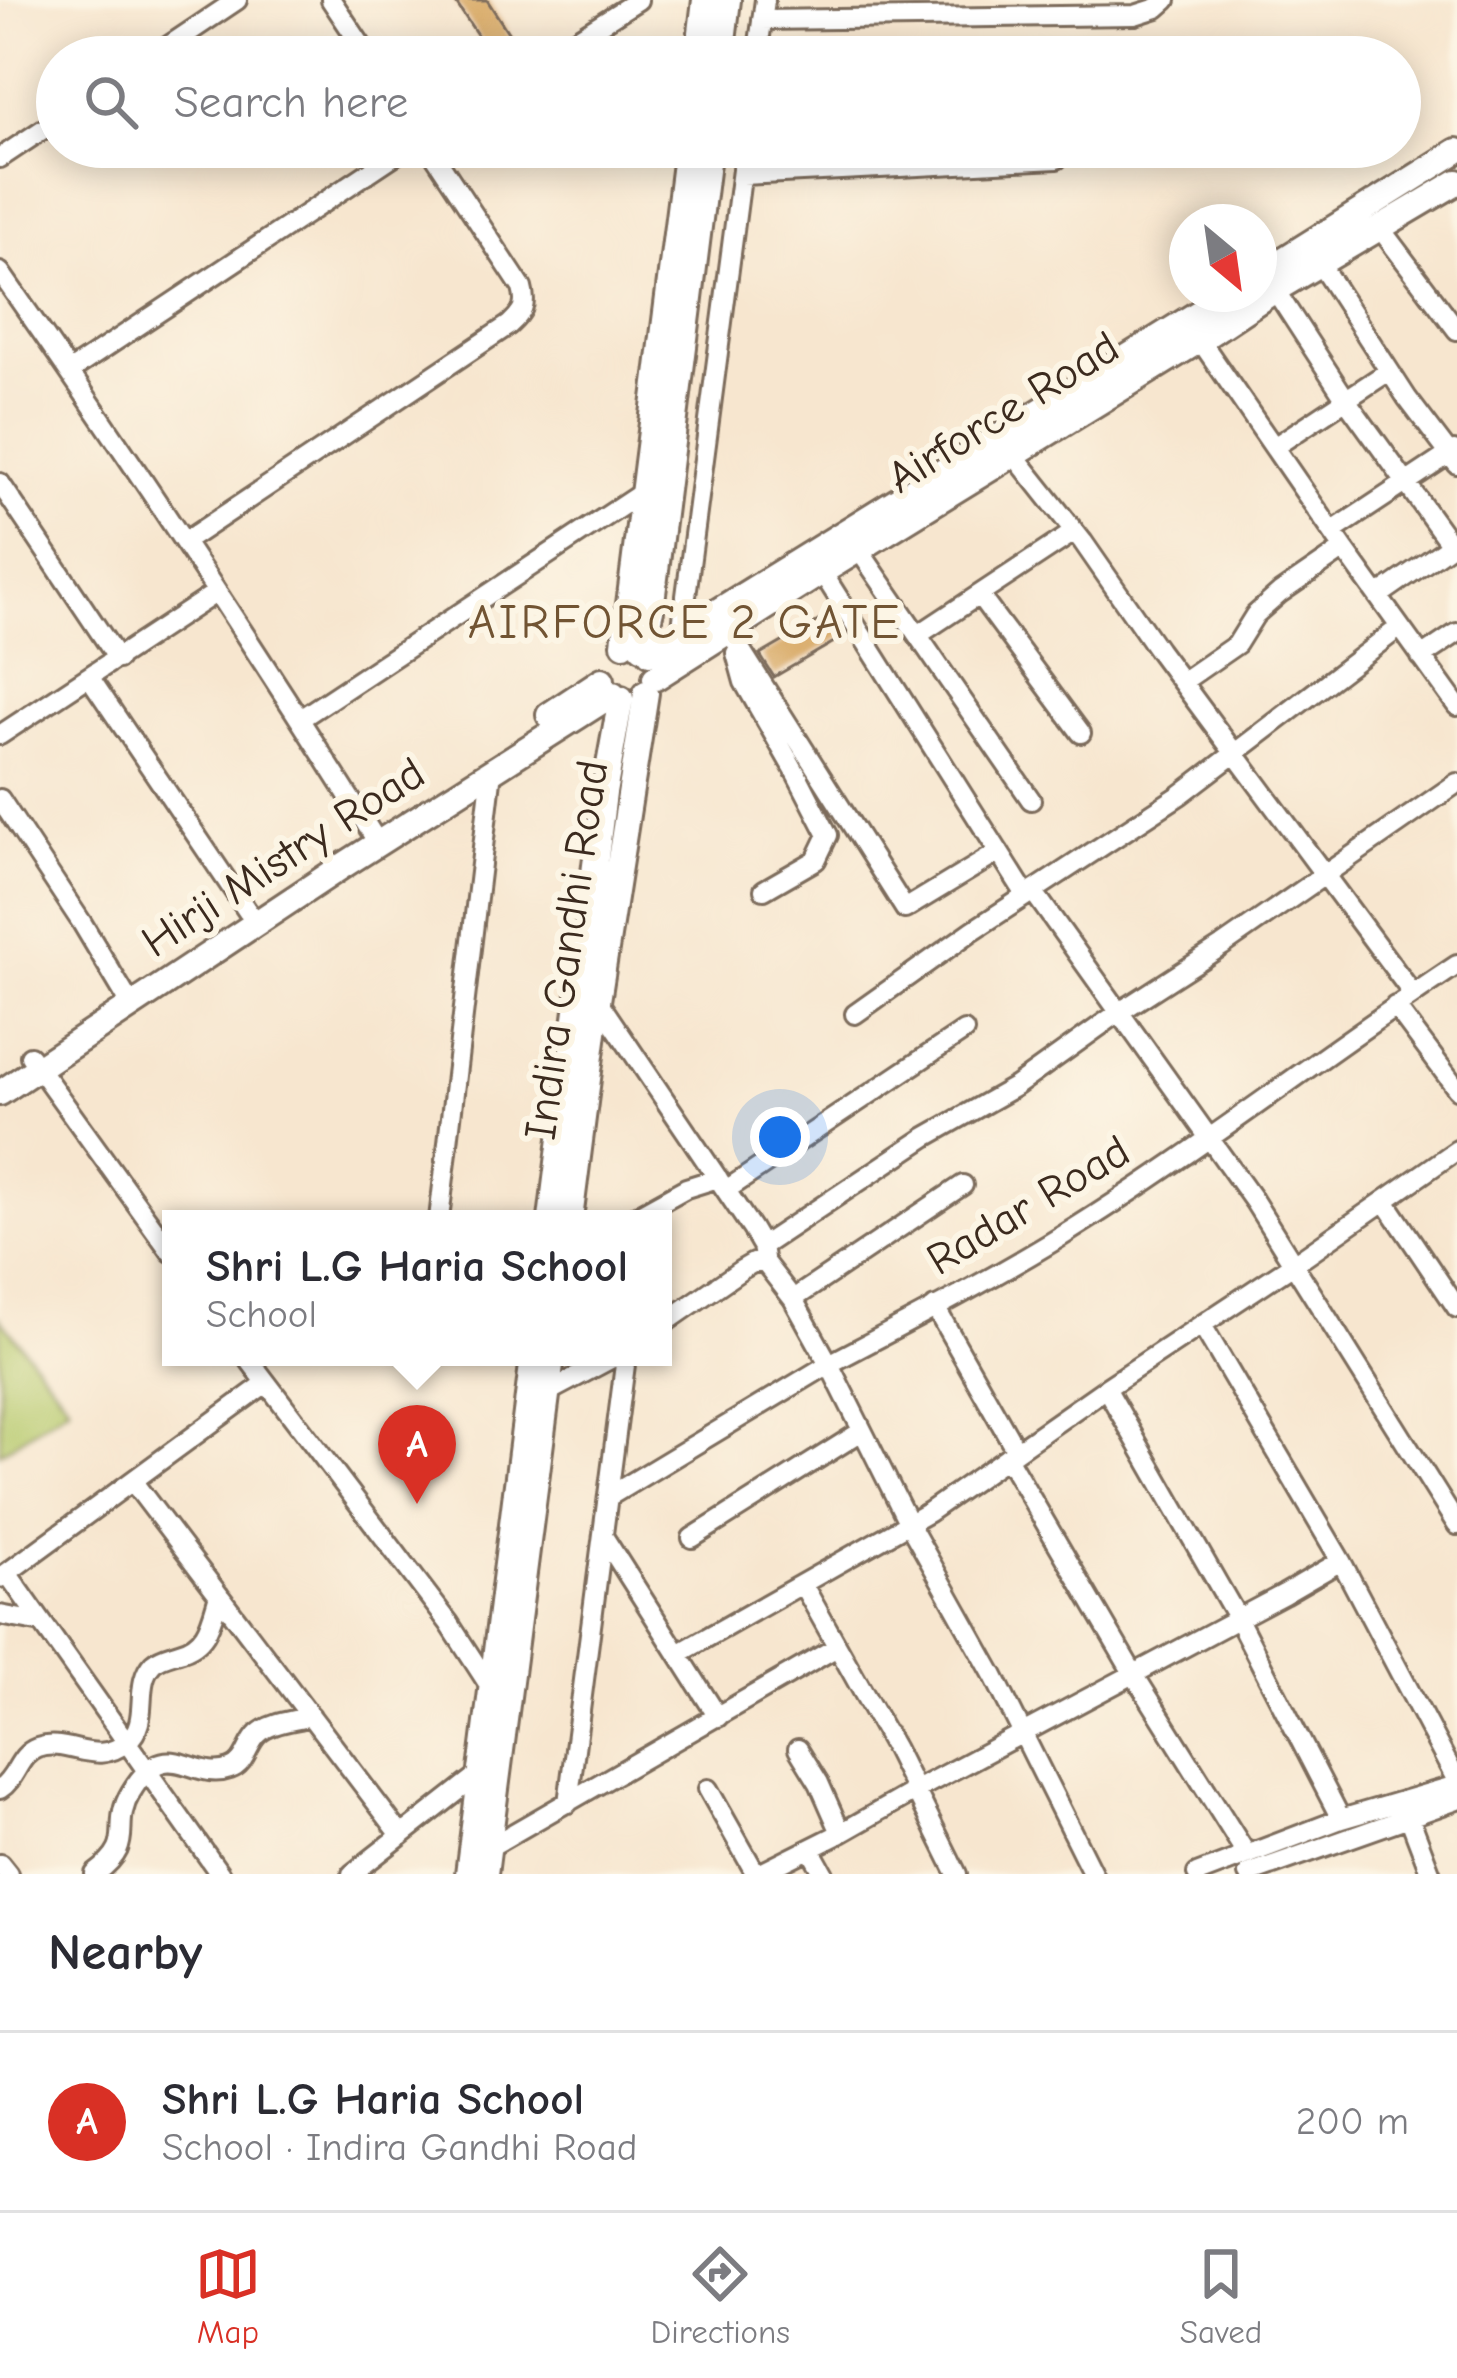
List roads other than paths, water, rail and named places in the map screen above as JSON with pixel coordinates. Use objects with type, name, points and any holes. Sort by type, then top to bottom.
[{"type":"main road","points":[[701,36],[706,0]]},
{"type":"main road","points":[[724,36],[728,0]]},
{"type":"main road","name":"Airforce Road","points":[[1277,276],[1457,152]]},
{"type":"main road","points":[[632,673],[643,492],[684,168]]},
{"type":"main road","points":[[632,673],[651,610],[706,168]]},
{"type":"main road","name":"Airforce Road","points":[[1277,279],[1320,264],[1457,182]]},
{"type":"main road","name":"Airforce Road","points":[[632,673],[681,634],[1200,312]]},
{"type":"main road","name":"Airforce Road","points":[[632,673],[729,631],[1200,340],[1233,312]]},
{"type":"main road","name":"Hirji Mistry Road","points":[[128,999],[248,912],[492,771],[632,673]]},
{"type":"main road","name":"Hirji Mistry Road","points":[[0,1093],[34,1062],[128,999],[632,673]]},
{"type":"main road","name":"Indira Gandhi Road","points":[[571,1210],[632,673]]},
{"type":"main road","name":"Indira Gandhi Road","points":[[551,1210],[604,793],[632,673]]},
{"type":"main road","name":"Hirji Mistry Road","points":[[0,1075],[34,1062]]},
{"type":"main road","points":[[487,1861],[491,1765],[532,1366]]},
{"type":"main road","points":[[500,1689],[551,1366]]},
{"type":"main road","points":[[468,1874],[491,1765]]},
{"type":"street","points":[[183,36],[237,0]]},
{"type":"street","points":[[331,0],[355,36]]},
{"type":"street","points":[[581,36],[638,0]]},
{"type":"street","points":[[763,10],[1135,15],[1166,0]]},
{"type":"street","points":[[0,158],[36,134]]},
{"type":"street","points":[[70,371],[374,168]]},
{"type":"street","points":[[184,542],[522,313],[526,302],[522,288],[443,168]]},
{"type":"street","points":[[681,634],[743,168]]},
{"type":"street","points":[[742,175],[880,168]]},
{"type":"street","points":[[1380,228],[1457,330]]},
{"type":"street","points":[[1320,264],[1389,371],[1454,456],[1333,531]]},
{"type":"street","points":[[0,272],[184,542],[374,837]]},
{"type":"street","points":[[1277,298],[1406,484],[1454,543],[1378,596]]},
{"type":"street","points":[[1200,340],[1457,706]]},
{"type":"street","points":[[1274,446],[1389,371]]},
{"type":"street","points":[[1014,455],[1413,994]]},
{"type":"street","points":[[0,483],[118,658]]},
{"type":"street","points":[[300,719],[643,492]]},
{"type":"street","points":[[918,635],[1075,532]]},
{"type":"street","points":[[1182,682],[1237,644],[1256,615],[1280,593],[1344,549]]},
{"type":"street","points":[[859,550],[1031,800]]},
{"type":"street","points":[[822,572],[999,852],[1267,1222],[1450,1499],[1457,1526]]},
{"type":"street","points":[[0,735],[217,592]]},
{"type":"street","points":[[979,595],[1081,733]]},
{"type":"street","points":[[855,1014],[1180,795],[1400,627]]},
{"type":"street","points":[[729,631],[905,909],[999,852]]},
{"type":"street","points":[[729,631],[744,682],[828,835],[816,860],[764,890]]},
{"type":"street","points":[[1421,657],[1457,633]]},
{"type":"street","points":[[90,678],[248,912]]},
{"type":"street","points":[[440,1210],[492,771]]},
{"type":"street","points":[[672,1318],[764,1255],[875,1169],[1016,1087],[1457,783]]},
{"type":"street","points":[[0,799],[128,999]]},
{"type":"street","name":"Radar Road","points":[[608,1497],[829,1364],[1060,1237],[1457,965]]},
{"type":"street","points":[[598,1001],[793,1299],[994,1676],[1093,1874]]},
{"type":"street","points":[[1395,1006],[1457,1089]]},
{"type":"street","points":[[646,1210],[686,1188],[722,1184],[964,1031]]},
{"type":"street","points":[[34,1062],[162,1240]]},
{"type":"street","points":[[678,1654],[909,1524],[1457,1150]]},
{"type":"street","points":[[793,1299],[963,1185]]},
{"type":"street","points":[[1385,1201],[1457,1308]]},
{"type":"street","points":[[935,1307],[1133,1673],[1248,1864]]},
{"type":"street","points":[[1196,1874],[1248,1864],[1303,1866],[1457,1783],[1341,1561],[1202,1325]]},
{"type":"street","points":[[254,1366],[500,1689]]},
{"type":"street","points":[[548,1392],[597,1366]]},
{"type":"street","points":[[568,1803],[625,1366]]},
{"type":"street","points":[[220,1874],[42,1623],[3,1576],[266,1383]]},
{"type":"street","points":[[1106,1388],[1237,1617],[1341,1819]]},
{"type":"street","points":[[692,1538],[862,1431]]},
{"type":"street","points":[[133,1481],[401,1835]]},
{"type":"street","points":[[603,1536],[718,1717]]},
{"type":"street","points":[[708,1789],[757,1874],[1341,1561]]},
{"type":"street","points":[[802,1585],[957,1874]]},
{"type":"street","points":[[0,1789],[28,1753],[40,1747],[99,1754],[127,1743],[139,1727],[147,1672],[154,1663],[196,1646],[206,1636],[219,1595]]},
{"type":"street","points":[[0,1615],[42,1623]]},
{"type":"street","points":[[487,1861],[568,1803],[837,1647]]},
{"type":"street","points":[[95,1874],[117,1855],[124,1809],[147,1772],[166,1762],[232,1769],[263,1730],[311,1717]]},
{"type":"street","points":[[798,1749],[841,1833]]},
{"type":"street","points":[[362,1872],[491,1765]]},
{"type":"street","points":[[1248,1864],[1341,1819],[1457,1800]]},
{"type":"street","points":[[1405,1807],[1431,1874]]},
{"type":"street","points":[[810,1849],[824,1874]]},
{"type":"street","points":[[0,1864],[8,1874]]},
{"type":"place","name":"Shri L.G Haria School","points":[[417,1504]]},
{"type":"district","name":"AIRFORCE 2 GATE","points":[[685,622]]}]
